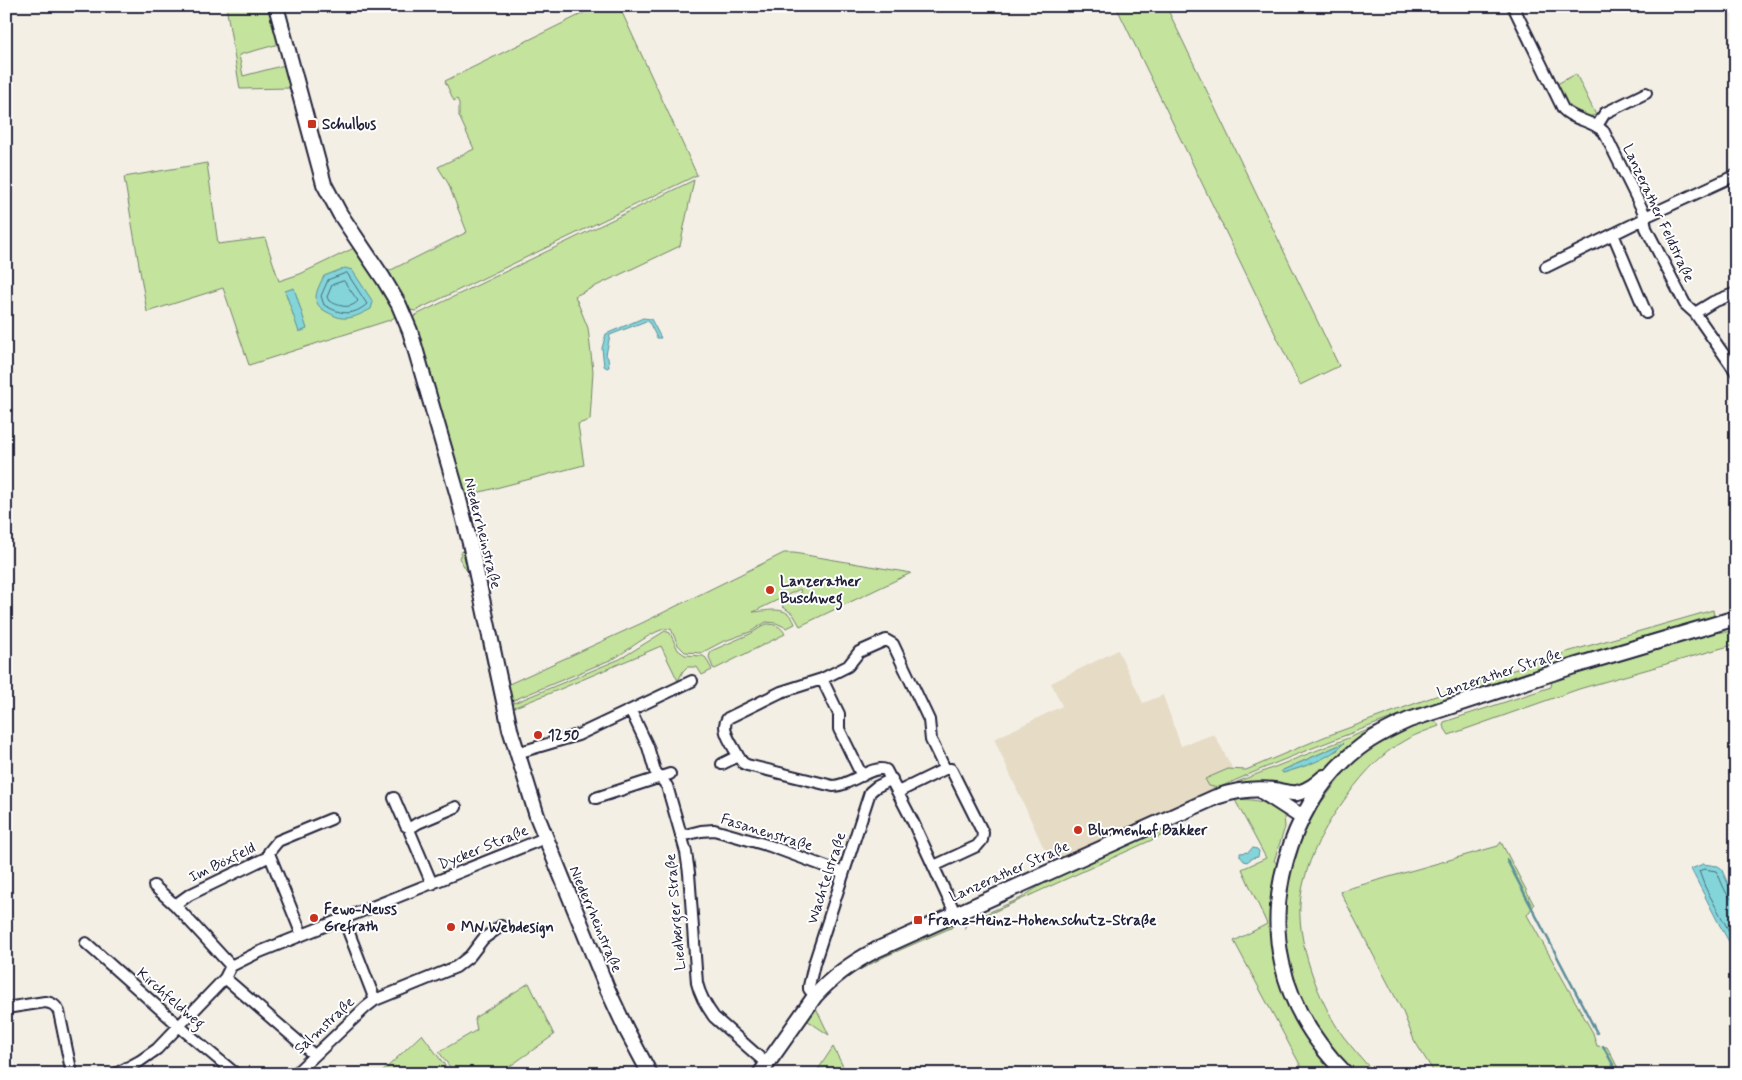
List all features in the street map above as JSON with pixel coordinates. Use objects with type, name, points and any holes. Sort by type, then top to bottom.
[{"type":"main road","name":"Niederrheinstraße","points":[[276,6],[324,184],[340,214],[383,278],[398,304],[410,331],[470,543],[510,729],[545,838],[606,986],[650,1074]]},
{"type":"main road","name":"Lanzerather Straße","points":[[764,1069],[815,996],[837,974],[867,955],[955,913],[1216,797],[1241,790],[1291,793],[1305,790],[1342,763],[1358,748],[1409,720],[1574,666],[1736,618]]},
{"type":"main road","name":"Lanzerather Straße","points":[[1342,763],[1305,813],[1290,847],[1281,881],[1278,914],[1279,950],[1288,987],[1305,1022],[1320,1045],[1346,1074]]},
{"type":"main road","points":[[1260,790],[1297,814],[1305,813],[1298,801],[1282,792]]},
{"type":"street","points":[[1513,6],[1563,109],[1572,116],[1596,126],[1606,113],[1646,93]]},
{"type":"street","name":"Lanzerather Feldstraße","points":[[1596,126],[1604,132],[1644,218],[1646,228],[1685,304],[1695,313],[1736,372]]},
{"type":"street","points":[[1546,267],[1736,175]]},
{"type":"street","points":[[1613,234],[1646,313]]},
{"type":"street","points":[[1695,313],[1713,302],[1736,293]]},
{"type":"street","points":[[945,769],[930,740],[929,720],[890,641],[882,641],[859,652],[848,666],[822,679],[781,692],[728,718],[725,722],[725,728],[738,756],[742,763],[747,766],[825,785],[840,786],[880,768],[886,770],[934,866],[955,913]]},
{"type":"street","points":[[822,679],[839,714],[839,729],[862,776]]},
{"type":"street","points":[[517,753],[578,736],[692,681]]},
{"type":"street","name":"Liedberger Straße","points":[[631,711],[648,747],[655,771],[668,786],[682,836],[689,873],[696,974],[700,993],[714,1017],[764,1069]]},
{"type":"street","points":[[722,764],[738,756]]},
{"type":"street","points":[[898,792],[945,769],[950,769],[983,833],[983,838],[978,846],[934,866]]},
{"type":"street","points":[[596,798],[670,774]]},
{"type":"street","name":"Wachtelstraße","points":[[815,996],[809,990],[809,983],[870,792],[892,779]]},
{"type":"street","name":"Dycker Straße","points":[[394,798],[406,826],[410,828],[432,884]]},
{"type":"street","points":[[410,828],[456,807]]},
{"type":"street","name":"Im Böxfeld","points":[[175,905],[189,895],[270,856],[269,852],[278,841],[331,820]]},
{"type":"street","name":"Fasanenstraße","points":[[682,836],[714,830],[770,846],[843,873]]},
{"type":"street","name":"Dycker Straße","points":[[231,966],[257,953],[344,920],[545,838]]},
{"type":"street","points":[[270,856],[302,935]]},
{"type":"street","points":[[116,1074],[149,1056],[225,978],[231,966],[175,905],[154,886]]},
{"type":"street","name":"Salmstraße","points":[[344,920],[375,1000]]},
{"type":"street","name":"Salmstraße","points":[[295,1074],[358,1013],[375,1000],[456,967],[470,956],[483,939],[501,926]]},
{"type":"street","name":"Kirchfeldweg","points":[[86,943],[236,1074]]},
{"type":"street","points":[[225,978],[314,1055]]},
{"type":"street","points":[[6,1008],[46,1002],[52,1003],[57,1007],[72,1074]]},
{"type":"shaded area","points":[[1118,650],[1143,703],[1163,695],[1181,746],[1214,734],[1233,769],[1228,769],[1211,777],[1209,786],[1218,788],[1050,862],[994,739],[1062,706],[1051,683]]},
{"type":"green space","points":[[226,6],[269,6],[279,44],[239,55],[243,76],[285,65],[291,88],[240,89]]},
{"type":"green space","points":[[598,6],[619,6],[697,175],[415,311],[406,309],[385,273],[467,232],[448,183],[438,167],[474,149],[459,116],[459,103],[457,99],[454,101],[445,81]]},
{"type":"green space","points":[[1116,6],[1166,6],[1339,366],[1300,385]]},
{"type":"green space","points":[[1576,74],[1596,115],[1588,117],[1570,112],[1555,85]]},
{"type":"green space","points":[[207,163],[218,244],[265,238],[279,281],[300,274],[356,247],[380,282],[396,314],[395,317],[249,365],[223,288],[147,312],[124,177]]},
{"type":"green space","points":[[694,180],[680,246],[575,296],[588,328],[593,371],[590,420],[578,424],[584,465],[465,495],[411,320],[416,315]]},
{"type":"green space","points":[[465,502],[509,684],[642,623],[784,553],[794,553],[911,573],[800,626],[793,614],[783,607],[782,604],[791,600],[800,601],[802,597],[800,589],[753,612],[783,611],[792,618],[795,624],[787,628],[776,623],[766,622],[750,632],[722,642],[701,653],[685,652],[678,645],[671,629],[659,631],[643,639],[615,658],[509,702]]},
{"type":"green space","points":[[467,547],[501,702],[496,703],[470,576],[459,558],[462,551]]},
{"type":"green space","points":[[1713,610],[1714,616],[1588,653],[1401,715],[1278,762],[1218,788],[1209,786],[1205,779],[1228,769],[1246,770],[1324,737],[1430,698],[1567,652]]},
{"type":"green space","points":[[766,624],[777,626],[785,634],[715,669],[713,668],[709,657],[711,651],[750,634]]},
{"type":"green space","points":[[1736,630],[1736,644],[1579,689],[1449,735],[1443,726],[1444,722],[1551,687],[1552,681],[1718,632]]},
{"type":"green space","points":[[665,631],[670,633],[678,650],[685,655],[703,656],[712,670],[702,675],[697,667],[687,667],[678,681],[661,646],[510,709],[509,705],[620,659]]},
{"type":"green space","points":[[1396,719],[1360,740],[1309,782],[1293,788],[1261,781],[1237,782]],"holes":[[[1337,746],[1338,750],[1302,767],[1283,773],[1281,771]]]},
{"type":"green space","points":[[1430,720],[1435,720],[1439,726],[1411,737],[1387,752],[1354,787],[1333,816],[1321,837],[1303,884],[1300,912],[1301,931],[1310,969],[1317,988],[1325,1006],[1343,1036],[1375,1074],[1353,1074],[1315,1030],[1291,977],[1284,940],[1284,915],[1291,871],[1299,844],[1317,808],[1359,755],[1382,741]]},
{"type":"green space","points":[[1235,800],[1248,800],[1268,804],[1284,816],[1285,827],[1274,861],[1278,864],[1272,902],[1277,962],[1339,1074],[1305,1074],[1234,941],[1267,924],[1242,869],[1266,858]]},
{"type":"green space","points":[[1171,825],[1176,829],[967,924],[965,930],[965,923],[1021,898],[1050,879]]},
{"type":"green space","points":[[1501,842],[1534,905],[1527,915],[1593,1033],[1597,1046],[1607,1047],[1621,1074],[1565,1074],[1561,1065],[1541,1074],[1435,1074],[1414,1040],[1403,1012],[1340,891],[1498,846]]},
{"type":"green space","points":[[951,923],[953,927],[884,957],[841,980],[853,967]]},
{"type":"green space","points":[[529,983],[554,1035],[499,1074],[455,1074],[439,1052],[477,1030],[476,1017]]},
{"type":"green space","points":[[815,1006],[829,1035],[805,1019]]},
{"type":"green space","points":[[422,1034],[451,1074],[380,1074]]},
{"type":"green space","points":[[833,1047],[847,1074],[815,1074]]},
{"type":"water","points":[[345,268],[352,270],[373,302],[371,309],[349,318],[338,317],[321,308],[316,300],[317,291],[324,276]]},
{"type":"water","points":[[294,288],[307,329],[299,332],[285,291]]},
{"type":"water","points":[[643,318],[651,319],[661,338],[657,338],[649,322],[646,321],[610,335],[606,355],[609,367],[604,366],[602,348],[606,334]]},
{"type":"water","points":[[1344,743],[1331,754],[1316,762],[1283,773],[1281,771]]},
{"type":"water","points":[[1252,848],[1259,851],[1258,857],[1252,858],[1247,862],[1244,861],[1240,853],[1249,852]]},
{"type":"water","points":[[1703,864],[1721,868],[1736,898],[1736,954],[1691,869]]},
{"type":"waterway","points":[[1507,860],[1597,1033]]},
{"type":"waterway","points":[[1603,1046],[1618,1074]]},
{"type":"place","name":"Schulbus","points":[[312,124]]},
{"type":"place","name":"Lanzerather Buschweg","points":[[770,590]]},
{"type":"place","name":"1250","points":[[538,735]]},
{"type":"place","name":"Blumenhof Bakker","points":[[1078,830]]},
{"type":"place","name":"Fewo-Neuss Grefrath","points":[[314,918]]},
{"type":"place","name":"Franz-Heinz-Hohenschutz-Straße","points":[[918,920]]},
{"type":"place","name":"MN Webdesign","points":[[451,927]]}]
